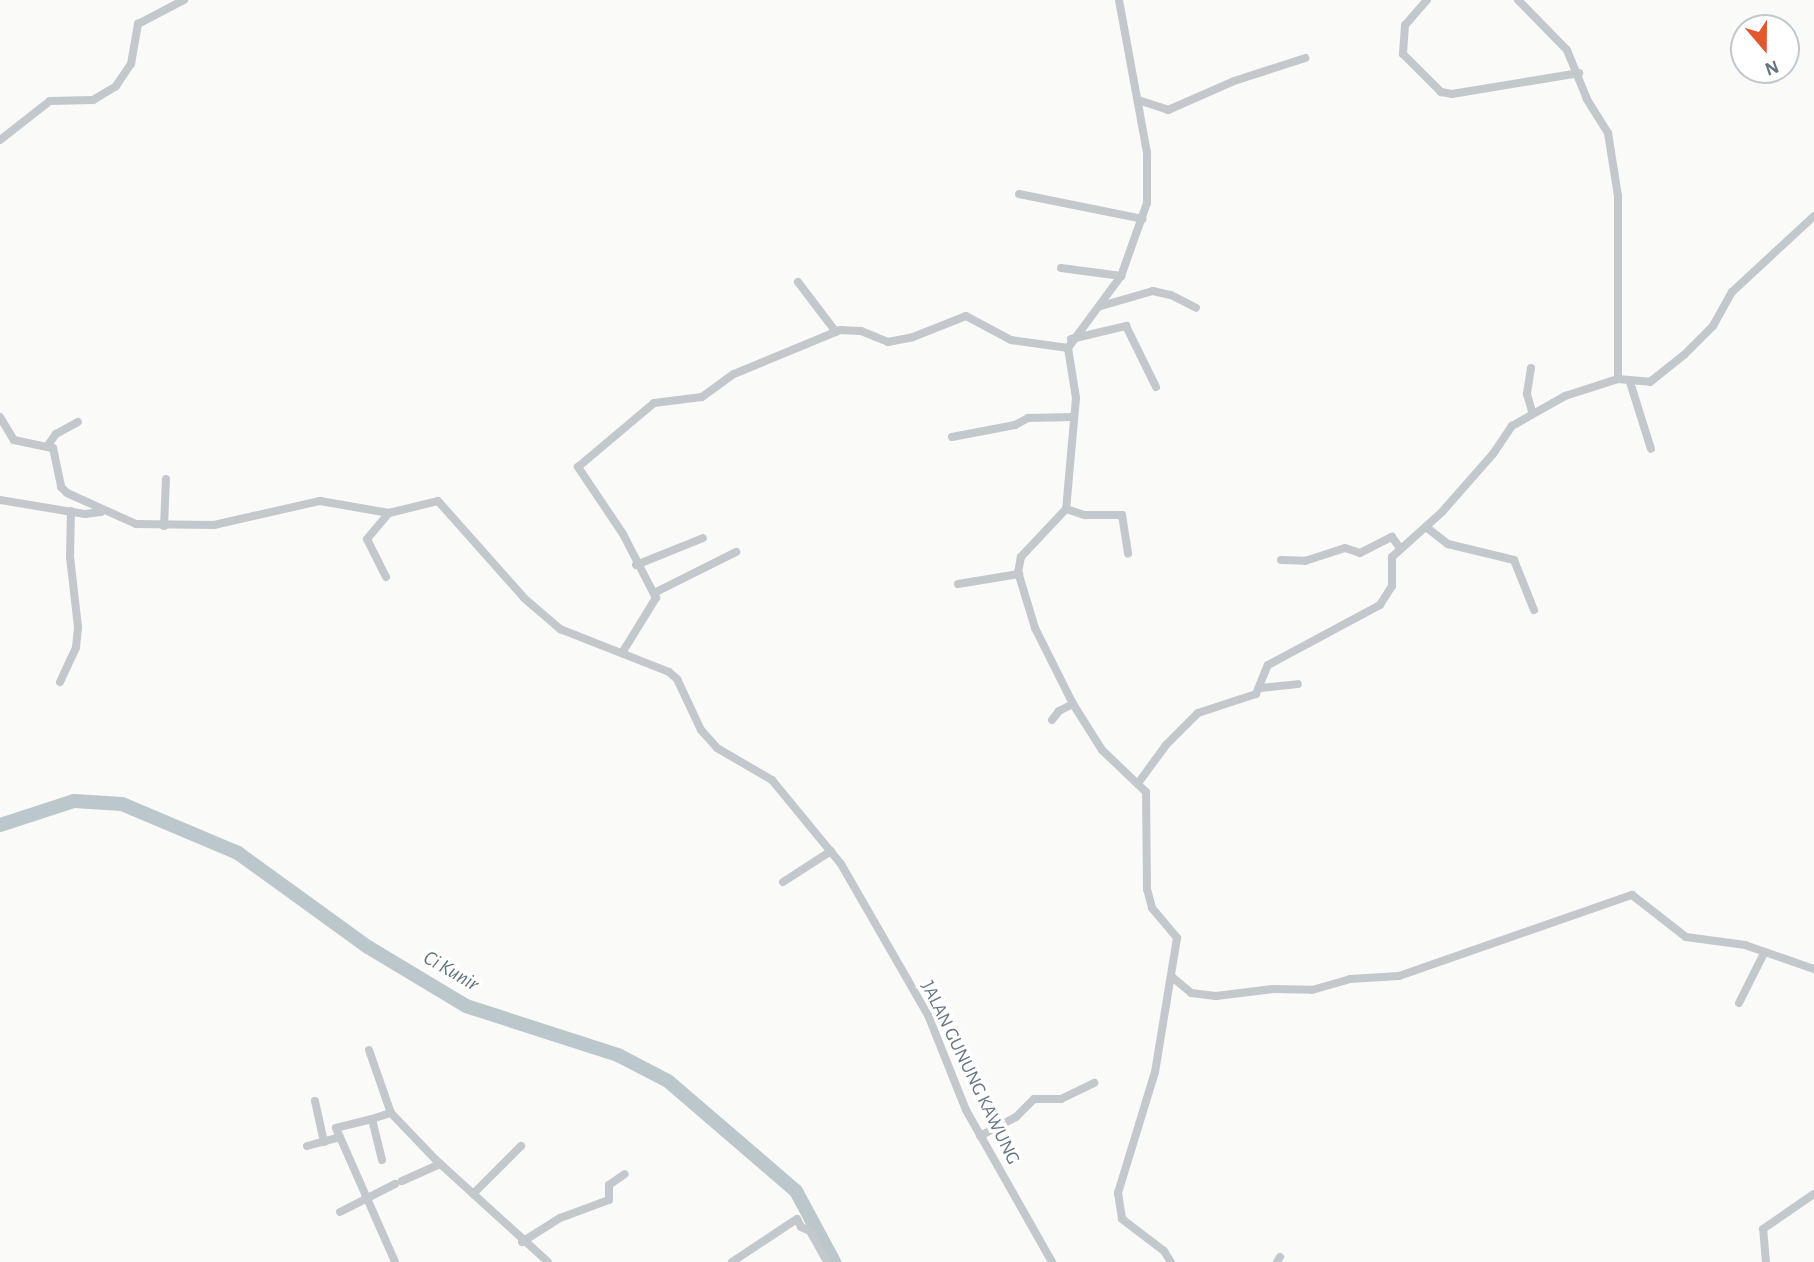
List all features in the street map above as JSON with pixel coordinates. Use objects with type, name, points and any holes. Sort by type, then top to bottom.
[{"type":"street","points":[[0,140],[50,101],[93,100],[116,86],[131,64],[138,24],[184,0]]},
{"type":"street","points":[[1119,0],[1139,100],[1149,177],[1143,219],[1121,276],[1070,344],[1074,416],[1066,509],[1021,557],[1019,575],[1035,628],[1073,705],[1102,750],[1139,782],[1146,792],[1148,806],[1144,866],[1149,898],[1177,938],[1155,1072],[1118,1193],[1122,1219],[1164,1251],[1171,1262]]},
{"type":"street","points":[[1427,0],[1405,25],[1403,54],[1441,92],[1452,94],[1578,73]]},
{"type":"street","points":[[1518,0],[1567,50],[1587,99],[1608,133],[1618,196],[1618,379]]},
{"type":"street","points":[[1139,100],[1168,110],[1234,80],[1305,58]]},
{"type":"street","points":[[1019,194],[1143,219]]},
{"type":"street","points":[[1139,782],[1166,744],[1199,712],[1253,695],[1261,688],[1268,665],[1380,605],[1392,586],[1392,557],[1426,527],[1493,454],[1512,426],[1532,412],[1618,379],[1650,382],[1690,350],[1713,326],[1732,292],[1814,216]]},
{"type":"street","points":[[1061,268],[1121,276]]},
{"type":"street","points":[[798,282],[836,332]]},
{"type":"street","points":[[1099,307],[1153,291],[1171,295],[1196,308]]},
{"type":"street","points":[[622,653],[655,604],[654,593],[636,565],[623,534],[580,473],[579,464],[654,403],[702,397],[734,374],[836,332],[861,331],[888,342],[913,337],[966,316],[1010,340],[1070,344],[1126,326],[1156,387]]},
{"type":"street","points":[[1531,368],[1527,394],[1532,412]]},
{"type":"street","points":[[1630,382],[1651,449]]},
{"type":"street","points":[[0,416],[14,440],[48,445]]},
{"type":"street","points":[[952,437],[1015,425],[1028,418],[1074,416]]},
{"type":"street","points":[[48,445],[56,433],[78,422]]},
{"type":"street","points":[[48,445],[61,487],[102,512]]},
{"type":"street","points":[[164,526],[166,479]]},
{"type":"street","points":[[0,500],[71,511],[120,514],[136,524],[164,526],[214,525],[320,501],[389,513]]},
{"type":"street","name":"JALAN GUNUNG KAWUNG","points":[[389,513],[438,500],[540,614],[560,629],[622,653],[677,679],[692,716],[717,748],[772,780],[831,851],[928,1015],[949,1073],[980,1136],[1052,1262]]},
{"type":"street","points":[[1066,509],[1085,515],[1122,515],[1128,554]]},
{"type":"street","points":[[60,682],[76,646],[78,627],[70,557],[71,511]]},
{"type":"street","points":[[386,577],[367,539],[389,513]]},
{"type":"street","points":[[1426,527],[1448,544],[1514,560],[1534,610]]},
{"type":"street","points":[[1282,560],[1305,561],[1345,548],[1360,553],[1392,537],[1400,548]]},
{"type":"street","points":[[636,565],[703,538]]},
{"type":"street","points":[[654,593],[736,552]]},
{"type":"street","points":[[958,584],[1019,575]]},
{"type":"street","points":[[1261,688],[1298,684]]},
{"type":"street","points":[[1052,720],[1059,711],[1073,705]]},
{"type":"street","points":[[783,882],[831,851]]},
{"type":"street","points":[[1171,976],[1191,993],[1216,996],[1273,989],[1312,990],[1350,979],[1399,976],[1632,895],[1679,934],[1745,945],[1814,969]]},
{"type":"street","points":[[1739,1003],[1764,953]]},
{"type":"street","points":[[369,1050],[391,1113],[522,1242],[548,1262]]},
{"type":"street","points":[[980,1136],[1016,1116],[1034,1099],[1060,1099],[1094,1083]]},
{"type":"street","points":[[315,1101],[324,1142]]},
{"type":"street","points":[[391,1113],[372,1119],[339,1123],[340,1136],[369,1197],[395,1262]]},
{"type":"street","points":[[372,1119],[382,1160]]},
{"type":"street","points":[[307,1146],[340,1136]]},
{"type":"street","points":[[473,1194],[521,1146]]},
{"type":"street","points":[[340,1212],[440,1164]]},
{"type":"street","points":[[522,1242],[561,1218],[609,1200],[609,1185],[625,1174]]},
{"type":"street","points":[[1766,1262],[1763,1229],[1814,1194]]},
{"type":"street","points":[[732,1262],[797,1219],[801,1227],[810,1231],[827,1262]]},
{"type":"waterway","name":"Ci Kunir","points":[[0,825],[74,801],[122,804],[238,853],[368,947],[466,1006],[618,1055],[668,1081],[796,1191],[834,1262]]}]
